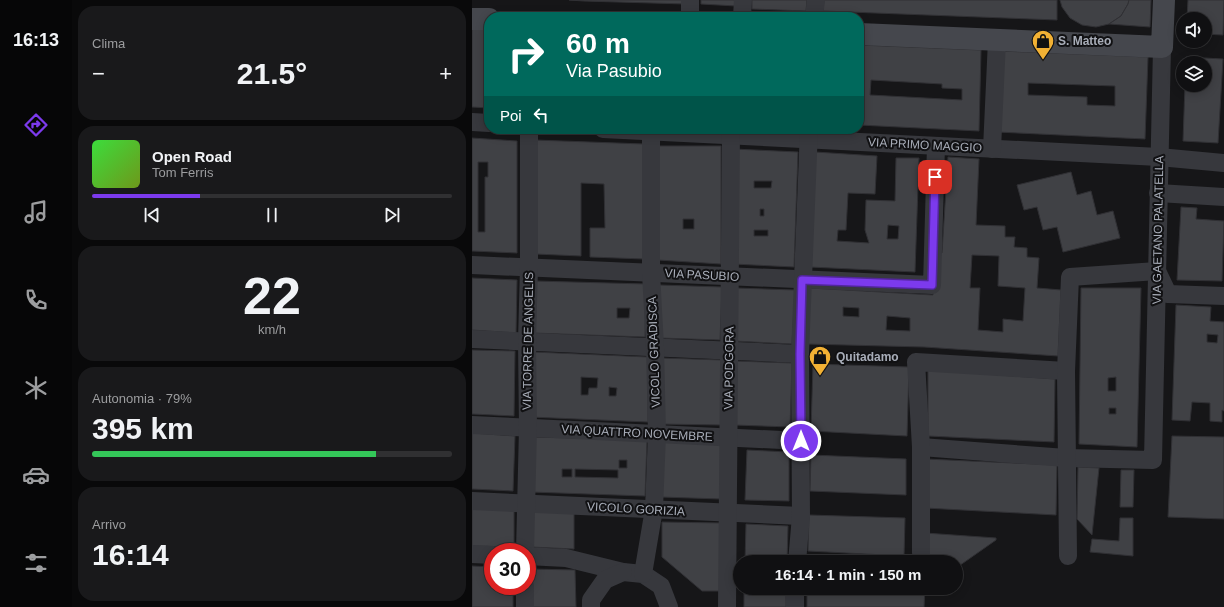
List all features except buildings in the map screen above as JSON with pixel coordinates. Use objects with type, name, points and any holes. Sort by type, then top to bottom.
[{"type":"main road","name":"VIA GAETANO PALATELLA","points":[[1162,47],[1164,0]]},
{"type":"main road","points":[[472,18],[484,19]]},
{"type":"main road","points":[[864,34],[1162,47]]},
{"type":"street","points":[[690,0],[690,12]]},
{"type":"street","points":[[742,0],[742,12]]},
{"type":"street","points":[[815,12],[816,0]]},
{"type":"street","points":[[992,149],[997,40]]},
{"type":"street","name":"VIA GAETANO PALATELLA","points":[[1066,458],[1153,460],[1162,47]]},
{"type":"street","points":[[472,122],[484,123]]},
{"type":"street","name":"VIA TORRE DE ANGELIS","points":[[525,543],[528,428],[527,341],[529,267],[529,134]]},
{"type":"street","name":"VICOLO GRADISCA","points":[[643,574],[654,510],[657,434],[655,347],[651,273],[651,134]]},
{"type":"street","name":"VIA PODGORA","points":[[727,607],[731,134]]},
{"type":"street","points":[[798,555],[801,516],[800,354],[802,280],[809,134]]},
{"type":"street","name":"VIA PRIMO MAGGIO","points":[[809,134],[936,146],[1224,163]]},
{"type":"street","name":"VIA PASUBIO","points":[[472,265],[932,285],[936,146]]},
{"type":"street","points":[[1158,193],[1224,197]]},
{"type":"street","points":[[1068,556],[1066,371],[1070,277],[1157,271],[1168,294],[1224,296]]},
{"type":"street","points":[[472,339],[800,354]]},
{"type":"street","points":[[921,553],[921,447],[916,362],[1066,371]]},
{"type":"street","name":"VIA QUATTRO NOVEMBRE","points":[[472,425],[801,441]]},
{"type":"street","points":[[921,447],[1066,458]]},
{"type":"street","name":"VICOLO GORIZIA","points":[[472,500],[801,516]]},
{"type":"street","points":[[472,554],[484,555]]},
{"type":"street","points":[[536,556],[566,558],[623,572],[643,574],[661,586],[669,607]]},
{"type":"street","points":[[591,607],[591,600],[605,580],[623,572]]},
{"type":"street","points":[[525,595],[525,607]]},
{"type":"street","points":[[795,595],[795,607]]},
{"type":"place","name":"S. Matteo","points":[[1043,60]]},
{"type":"place","name":"Quitadamo","points":[[820,376]]},
{"type":"route","points":[[801,441],[800,354],[802,280],[932,285],[935,177]]}]
